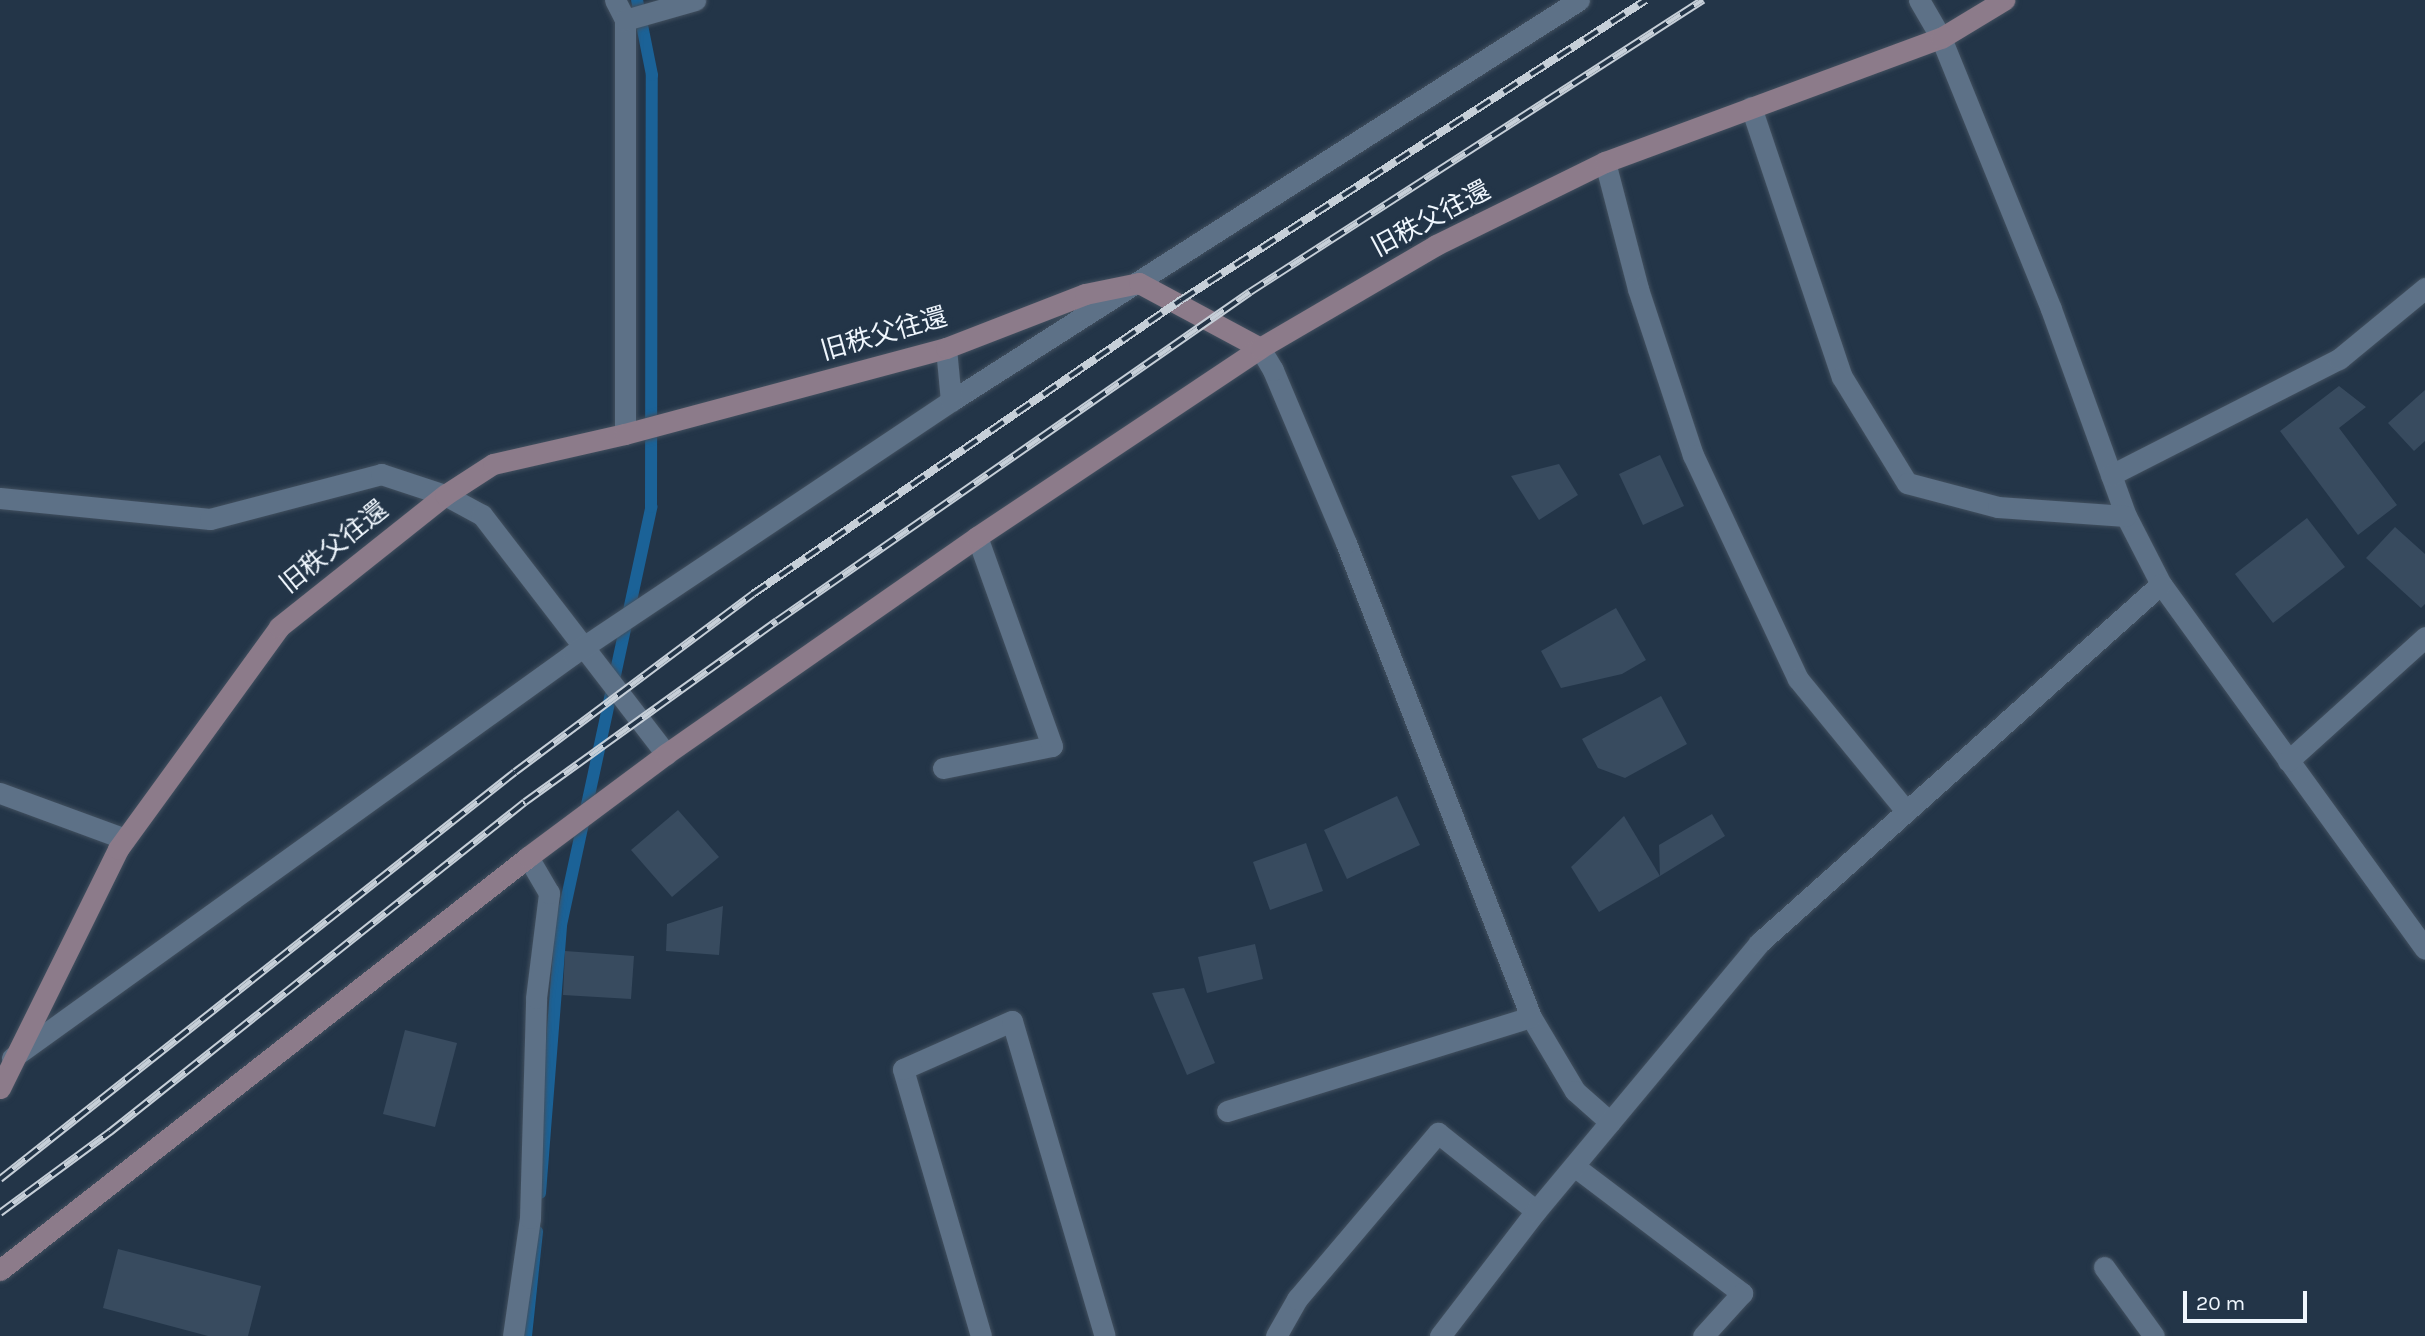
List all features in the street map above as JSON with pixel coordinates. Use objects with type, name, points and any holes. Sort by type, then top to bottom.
[{"type":"street","points":[[615,0],[625,20],[625,434]]},
{"type":"street","points":[[625,20],[695,0]]},
{"type":"street","points":[[0,1068],[584,646],[951,401],[1578,0]]},
{"type":"street","points":[[1919,0],[1941,38],[2051,309],[2126,516],[2161,584],[2425,949]]},
{"type":"street","name":"旧秩父往還","points":[[0,1270],[528,857],[666,754],[977,537],[1260,348],[1436,245],[1605,162],[1941,38],[2004,0]]},
{"type":"street","points":[[1751,107],[1842,377],[1907,483],[1998,507],[2126,516]]},
{"type":"street","points":[[1605,162],[1638,289],[1693,455],[1798,679],[1906,811]]},
{"type":"street","points":[[1139,283],[1260,348],[1273,370],[1346,543],[1531,1017],[1575,1091],[1610,1122]]},
{"type":"street","name":"旧秩父往還","points":[[0,1088],[125,839],[279,627],[445,495],[493,464],[625,434],[946,348],[1085,294],[1139,283]]},
{"type":"street","points":[[2111,475],[2339,359],[2425,288]]},
{"type":"street","points":[[946,348],[951,401]]},
{"type":"street","points":[[0,498],[210,519],[381,474],[445,495],[482,515],[666,754]]},
{"type":"street","points":[[943,768],[1052,746],[977,537]]},
{"type":"street","points":[[1440,1336],[1536,1211],[1759,943],[2161,584]]},
{"type":"street","points":[[2288,761],[2424,639]]},
{"type":"street","points":[[0,793],[125,839]]},
{"type":"street","points":[[513,1336],[530,1218],[536,998],[549,893],[528,857]]},
{"type":"street","points":[[1227,1111],[1531,1017]]},
{"type":"street","points":[[981,1336],[903,1069],[1012,1021],[1105,1336]]},
{"type":"street","points":[[1276,1336],[1297,1298],[1438,1133],[1536,1211]]},
{"type":"street","points":[[1574,1166],[1742,1293],[1703,1336]]},
{"type":"street","points":[[2104,1267],[2154,1336]]},
{"type":"building","points":[[2339,386],[2366,407],[2339,428],[2397,505],[2358,535],[2280,431]]},
{"type":"building","points":[[2425,390],[2425,441],[2414,451],[2388,423]]},
{"type":"building","points":[[1660,455],[1684,506],[1643,525],[1619,474]]},
{"type":"building","points":[[1559,464],[1578,495],[1539,520],[1511,476]]},
{"type":"building","points":[[2307,518],[2345,567],[2273,623],[2235,574]]},
{"type":"building","points":[[2395,527],[2425,554],[2425,604],[2421,608],[2366,558]]},
{"type":"building","points":[[1616,608],[1646,660],[1622,674],[1561,688],[1541,651]]},
{"type":"building","points":[[1661,696],[1687,744],[1625,778],[1598,768],[1582,739]]},
{"type":"building","points":[[1397,796],[1420,845],[1347,879],[1324,830]]},
{"type":"building","points":[[678,810],[719,857],[672,897],[631,850]]},
{"type":"building","points":[[1712,814],[1725,836],[1660,876],[1659,845]]},
{"type":"building","points":[[1624,816],[1660,876],[1599,912],[1571,867]]},
{"type":"building","points":[[1306,843],[1323,891],[1270,910],[1253,862]]},
{"type":"building","points":[[723,906],[719,955],[666,951],[667,924]]},
{"type":"building","points":[[1255,944],[1263,979],[1207,993],[1198,957]]},
{"type":"building","points":[[565,951],[634,956],[631,999],[563,995]]},
{"type":"building","points":[[1184,988],[1215,1063],[1187,1075],[1152,993]]},
{"type":"building","points":[[405,1030],[457,1043],[435,1127],[383,1114]]},
{"type":"building","points":[[118,1249],[261,1286],[248,1336],[208,1336],[103,1308]]},
{"type":"waterway","points":[[540,1193],[561,925],[651,507],[652,75],[637,0]]},
{"type":"waterway","points":[[526,1336],[537,1232]]},
{"type":"railway","points":[[0,1179],[515,772],[753,594],[1181,300],[1646,0]]},
{"type":"railway","points":[[0,1213],[110,1132],[525,802],[777,621],[1250,292],[1703,0]]}]
